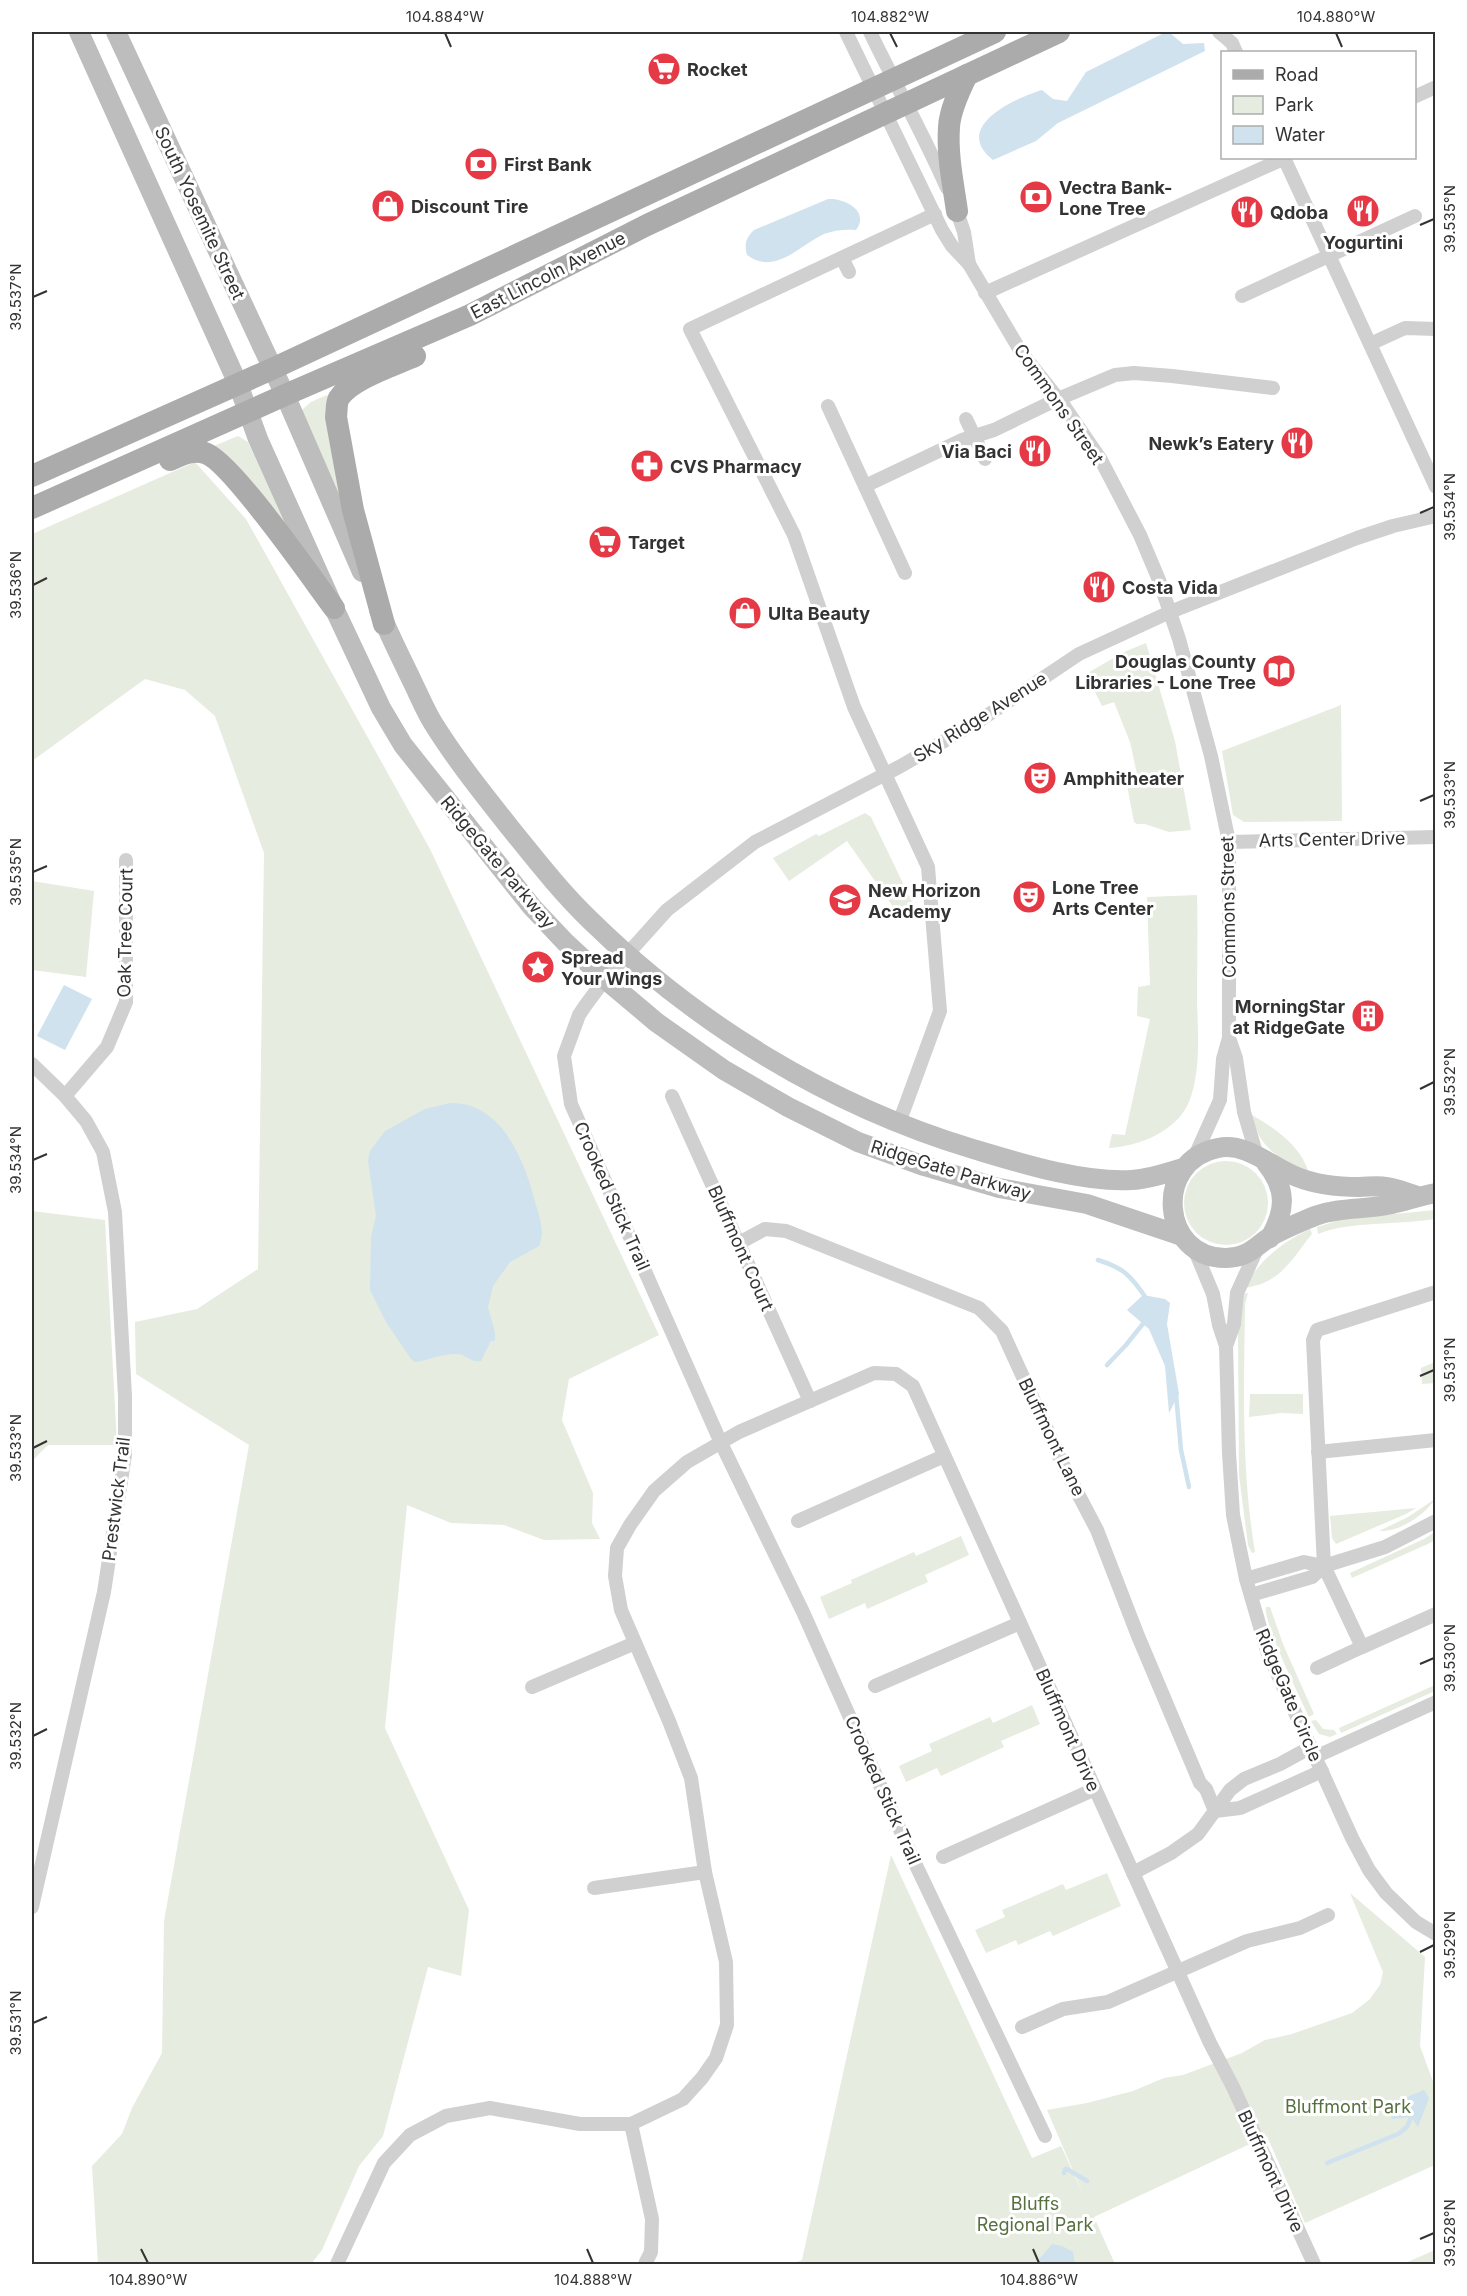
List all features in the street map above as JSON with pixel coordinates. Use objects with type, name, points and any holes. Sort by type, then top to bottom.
[{"type":"main road","name":"South Yosemite Street","points":[[79,32],[238,384]]},
{"type":"main road","name":"South Yosemite Street","points":[[116,32],[285,395]]},
{"type":"main road","name":"East Lincoln Avenue","points":[[32,476],[272,369],[995,32]]},
{"type":"main road","name":"East Lincoln Avenue","points":[[32,508],[470,315],[647,225],[1059,32]]},
{"type":"main road","points":[[957,211],[950,160],[949,125],[966,75]]},
{"type":"main road","points":[[384,624],[353,510],[336,417],[337,404],[341,396],[353,385],[458,335],[470,315]]},
{"type":"main road","name":"RidgeGate Parkway","points":[[238,384],[248,412],[334,608],[381,708],[403,745],[532,907],[565,942],[656,1022],[724,1070],[788,1107],[858,1142],[924,1166],[999,1188],[1087,1204],[1188,1241],[1208,1255],[1224,1258],[1241,1256],[1316,1216],[1334,1211],[1391,1205],[1426,1195]]},
{"type":"main road","name":"RidgeGate Parkway","points":[[285,395],[384,624],[433,723],[486,798],[539,864],[581,911],[627,955],[676,996],[742,1042],[804,1078],[899,1123],[937,1138],[1008,1160],[1086,1177],[1133,1180],[1188,1163],[1206,1151],[1235,1148],[1295,1177],[1314,1183],[1338,1187],[1386,1187],[1426,1195]]},
{"type":"main road","points":[[32,522],[182,454],[203,452],[220,461],[334,608]]},
{"type":"main road","points":[[1261,1159],[1274,1173],[1281,1189],[1282,1206],[1279,1223],[1263,1243]]},
{"type":"main road","points":[[1188,1163],[1176,1181],[1172,1195],[1175,1223],[1188,1241]]},
{"type":"street","points":[[846,32],[882,84]]},
{"type":"street","points":[[870,32],[882,84]]},
{"type":"street","points":[[1219,32],[1233,42]]},
{"type":"street","name":"Commons Street","points":[[882,84],[896,108],[935,214],[952,246],[969,264],[1021,352],[1101,460],[1140,535],[1179,639],[1211,756],[1229,842],[1229,1038],[1223,1059],[1220,1100],[1188,1163]]},
{"type":"street","name":"Commons Street","points":[[882,84],[896,108],[928,144],[957,211],[964,232],[969,264]]},
{"type":"street","points":[[1416,96],[1436,87]]},
{"type":"street","points":[[986,293],[1282,159]]},
{"type":"street","points":[[1284,159],[1436,487]]},
{"type":"street","points":[[899,1123],[940,1011],[928,867],[854,707],[794,536],[690,329],[935,214]]},
{"type":"street","points":[[1242,296],[1415,216]]},
{"type":"street","points":[[842,258],[849,273]]},
{"type":"street","points":[[1370,344],[1405,328],[1436,329]]},
{"type":"street","points":[[865,486],[962,440],[994,430],[1115,375],[1134,373],[1273,388]]},
{"type":"street","points":[[828,406],[904,573]]},
{"type":"street","points":[[966,419],[985,459]]},
{"type":"street","name":"Sky Ridge Avenue","points":[[627,955],[667,910],[755,842],[884,775],[979,721],[1079,654],[1170,612],[1357,538],[1436,516]]},
{"type":"street","name":"Arts Center Drive","points":[[1229,842],[1436,837]]},
{"type":"street","name":"Oak Tree Court","points":[[65,1096],[107,1047],[126,1002],[126,860]]},
{"type":"street","name":"Crooked Stick Trail","points":[[627,955],[605,979],[579,1015],[564,1056],[571,1104],[722,1443],[803,1612],[913,1859],[1045,2136]]},
{"type":"street","name":"Commons Street","points":[[1229,1038],[1236,1058],[1244,1112],[1261,1159]]},
{"type":"street","name":"Prestwick Trail","points":[[32,1064],[65,1096],[86,1121],[103,1152],[115,1212],[126,1455],[104,1592],[32,1907]]},
{"type":"street","name":"Bluffmont Court","points":[[672,1096],[810,1401]]},
{"type":"street","name":"Bluffmont Lane","points":[[739,1243],[765,1229],[786,1231],[979,1308],[1002,1331],[1065,1469],[1097,1530],[1138,1636],[1200,1783],[1206,1789],[1215,1811]]},
{"type":"street","name":"RidgeGate Circle","points":[[1188,1241],[1213,1294],[1226,1346],[1233,1515],[1246,1579],[1267,1651],[1369,1870],[1386,1893],[1416,1922],[1436,1934]]},
{"type":"street","name":"RidgeGate Circle","points":[[1226,1346],[1234,1324],[1236,1293],[1263,1243]]},
{"type":"street","points":[[1362,1647],[1324,1566],[1313,1340],[1317,1330],[1436,1292]]},
{"type":"street","name":"Bluffmont Drive","points":[[722,1443],[739,1432],[874,1373],[896,1374],[913,1386],[1133,1873],[1314,2265]]},
{"type":"street","points":[[1318,1452],[1436,1440]]},
{"type":"street","points":[[337,2265],[384,2163],[411,2135],[446,2116],[490,2108],[580,2124],[631,2124],[683,2099],[716,2058],[727,2025],[726,1962],[705,1872],[691,1778],[621,1610],[615,1576],[617,1548],[654,1491],[687,1462],[722,1443]]},
{"type":"street","points":[[798,1521],[944,1456]]},
{"type":"street","points":[[1251,1595],[1312,1577],[1324,1566],[1385,1547],[1436,1521]]},
{"type":"street","points":[[1246,1579],[1304,1562],[1324,1566]]},
{"type":"street","points":[[1317,1668],[1436,1614]]},
{"type":"street","points":[[875,1686],[1020,1623]]},
{"type":"street","points":[[532,1687],[635,1643]]},
{"type":"street","points":[[1133,1873],[1171,1853],[1198,1834],[1230,1790],[1244,1779],[1436,1702]]},
{"type":"street","points":[[1215,1811],[1240,1809],[1322,1771]]},
{"type":"street","points":[[943,1857],[1095,1789]]},
{"type":"street","points":[[594,1888],[705,1872]]},
{"type":"street","points":[[1022,2027],[1063,2009],[1108,2002],[1247,1941],[1299,1928],[1328,1915]]},
{"type":"street","points":[[631,2124],[652,2219],[651,2252],[645,2265]]},
{"type":"green space","points":[[327,395],[330,398],[345,498],[339,499],[302,410],[311,402]]},
{"type":"green space","points":[[238,436],[248,442],[286,525],[214,446]]},
{"type":"green space","points":[[195,462],[246,519],[430,849],[659,1335],[569,1379],[562,1420],[593,1493],[592,1523],[600,1539],[544,1540],[504,1525],[451,1523],[407,1505],[385,1728],[469,1910],[461,1976],[428,1967],[383,2136],[359,2166],[322,2250],[311,2264],[98,2264],[92,2166],[122,2134],[132,2108],[162,2053],[164,1921],[249,1445],[136,1374],[135,1322],[197,1309],[258,1269],[264,853],[215,716],[185,690],[145,679],[32,761],[32,534]]},
{"type":"green space","points":[[1146,643],[1175,741],[1191,830],[1169,832],[1134,822],[1127,785],[1139,783],[1130,742],[1114,702],[1102,706],[1086,674],[1124,652]]},
{"type":"green space","points":[[1341,705],[1342,821],[1244,822],[1233,815],[1222,751]]},
{"type":"green space","points":[[865,813],[871,817],[913,904],[913,917],[908,920],[904,916],[901,918],[847,841],[789,881],[773,858],[816,834],[819,836]]},
{"type":"green space","points":[[32,881],[94,891],[86,977],[32,970]]},
{"type":"green space","points":[[1197,895],[1198,1052],[1193,1090],[1189,1102],[1183,1113],[1166,1129],[1132,1144],[1109,1148],[1112,1134],[1125,1135],[1150,1019],[1137,1016],[1138,987],[1150,985],[1147,897]]},
{"type":"green space","points":[[1252,1115],[1270,1126],[1294,1146],[1309,1173],[1281,1158],[1266,1145],[1255,1127]]},
{"type":"green space","points":[[1226,1161],[1242,1164],[1256,1173],[1265,1187],[1268,1203],[1265,1219],[1256,1233],[1242,1242],[1226,1245],[1210,1242],[1196,1233],[1187,1219],[1184,1203],[1187,1187],[1196,1173],[1210,1164]]},
{"type":"green space","points":[[1435,1210],[1435,1219],[1359,1225],[1318,1234],[1317,1227],[1344,1219]]},
{"type":"green space","points":[[32,1211],[105,1220],[117,1445],[48,1445],[32,1461]]},
{"type":"green space","points":[[1310,1229],[1312,1234],[1284,1269],[1267,1281],[1244,1288],[1272,1253]]},
{"type":"green space","points":[[1248,1293],[1245,1304],[1244,1428],[1247,1490],[1255,1552],[1252,1553],[1248,1545],[1239,1475],[1238,1331],[1242,1294]]},
{"type":"green space","points":[[1435,1362],[1435,1383],[1422,1384],[1421,1368]]},
{"type":"green space","points":[[1250,1394],[1303,1394],[1303,1414],[1281,1413],[1249,1417]]},
{"type":"green space","points":[[1435,1499],[1418,1517],[1403,1526],[1379,1531],[1408,1517]]},
{"type":"green space","points":[[1416,1508],[1336,1544],[1332,1538],[1330,1516]]},
{"type":"green space","points":[[1435,1532],[1435,1539],[1430,1543],[1352,1578],[1350,1573]]},
{"type":"green space","points":[[961,1536],[969,1555],[925,1575],[928,1582],[867,1609],[865,1603],[829,1619],[820,1597],[852,1583],[851,1580],[914,1552],[916,1556]]},
{"type":"green space","points":[[1266,1607],[1270,1607],[1283,1644],[1314,1714],[1309,1717],[1270,1628]]},
{"type":"green space","points":[[1435,1685],[1435,1691],[1341,1733],[1339,1728]]},
{"type":"green space","points":[[1032,1705],[1040,1724],[1001,1741],[1004,1747],[941,1776],[937,1768],[906,1782],[899,1766],[932,1751],[929,1744],[990,1717],[993,1723]]},
{"type":"green space","points":[[1316,1720],[1323,1729],[1334,1730],[1337,1734],[1330,1737],[1319,1734],[1311,1721]]},
{"type":"green space","points":[[891,1855],[1032,2158],[1061,2146],[1084,2196],[1047,2110],[1087,2103],[1133,2091],[1164,2078],[1183,2075],[1242,2053],[1265,2040],[1292,2034],[1352,2013],[1369,2000],[1380,1985],[1383,1972],[1350,1893],[1425,1957],[1420,2046],[1435,2087],[1435,2165],[1305,2223],[1267,2136],[1094,2217],[1115,2264],[792,2264],[802,2260]]},
{"type":"green space","points":[[1107,1873],[1121,1906],[1053,1936],[1050,1931],[1018,1945],[1016,1940],[986,1953],[975,1930],[1005,1917],[1002,1910],[1063,1884],[1066,1890]]},
{"type":"green space","points":[[1435,2250],[1435,2264],[1403,2264]]},
{"type":"water","points":[[1166,32],[1183,44],[1204,43],[1205,51],[1058,123],[1036,141],[993,160],[982,148],[979,136],[983,125],[1004,107],[1042,90],[1053,99],[1067,101],[1086,72]]},
{"type":"water","points":[[828,199],[842,201],[854,207],[860,217],[856,230],[840,230],[824,234],[777,260],[757,261],[747,255],[746,241],[754,230]]},
{"type":"water","points":[[64,985],[92,999],[65,1050],[37,1036]]},
{"type":"water","points":[[450,1103],[468,1105],[484,1112],[498,1123],[509,1138],[531,1188],[542,1236],[539,1246],[510,1262],[493,1286],[488,1307],[495,1341],[491,1341],[481,1361],[452,1354],[415,1362],[386,1322],[370,1290],[371,1237],[376,1216],[368,1161],[370,1151],[385,1131],[425,1109]]},
{"type":"water","points":[[1143,1295],[1165,1299],[1170,1303],[1167,1324],[1179,1394],[1169,1413],[1165,1366],[1149,1329],[1127,1310]]},
{"type":"water","points":[[1424,2090],[1429,2098],[1418,2127],[1411,2117],[1392,2119],[1389,2111],[1409,2096]]},
{"type":"water","points":[[1052,2244],[1073,2252],[1075,2264],[1035,2264]]},
{"type":"waterway","points":[[1098,1260],[1126,1274],[1146,1298]]},
{"type":"waterway","points":[[1107,1365],[1146,1320]]},
{"type":"waterway","points":[[1176,1394],[1181,1450],[1189,1487]]},
{"type":"waterway","points":[[1327,2163],[1398,2134],[1407,2127],[1411,2117]]},
{"type":"waterway","points":[[1064,2173],[1067,2169],[1087,2181]]},
{"type":"place","name":"Rocket","points":[[664,69]]},
{"type":"place","name":"First Bank","points":[[481,164]]},
{"type":"place","name":"Vectra Bank- Lone Tree","points":[[1036,197]]},
{"type":"place","name":"Discount Tire","points":[[388,206]]},
{"type":"place","name":"Yogurtini","points":[[1363,211]]},
{"type":"place","name":"Qdoba","points":[[1247,212]]},
{"type":"place","name":"Newk’s Eatery","points":[[1297,443]]},
{"type":"place","name":"Via Baci","points":[[1035,451]]},
{"type":"place","name":"CVS Pharmacy","points":[[647,466]]},
{"type":"place","name":"Target","points":[[605,542]]},
{"type":"place","name":"Costa Vida","points":[[1099,587]]},
{"type":"place","name":"Ulta Beauty","points":[[745,613]]},
{"type":"place","name":"Douglas County Libraries - Lone Tree","points":[[1279,671]]},
{"type":"place","name":"Amphitheater","points":[[1040,778]]},
{"type":"place","name":"Lone Tree Arts Center","points":[[1029,897]]},
{"type":"place","name":"New Horizon Academy","points":[[845,900]]},
{"type":"place","name":"Spread Your Wings","points":[[538,967]]},
{"type":"place","name":"MorningStar at RidgeGate","points":[[1368,1016]]},
{"type":"park label","name":"Bluffmont Park","points":[[1348,2106]]},
{"type":"park label","name":"Bluffs Regional Park","points":[[1035,2213]]}]
